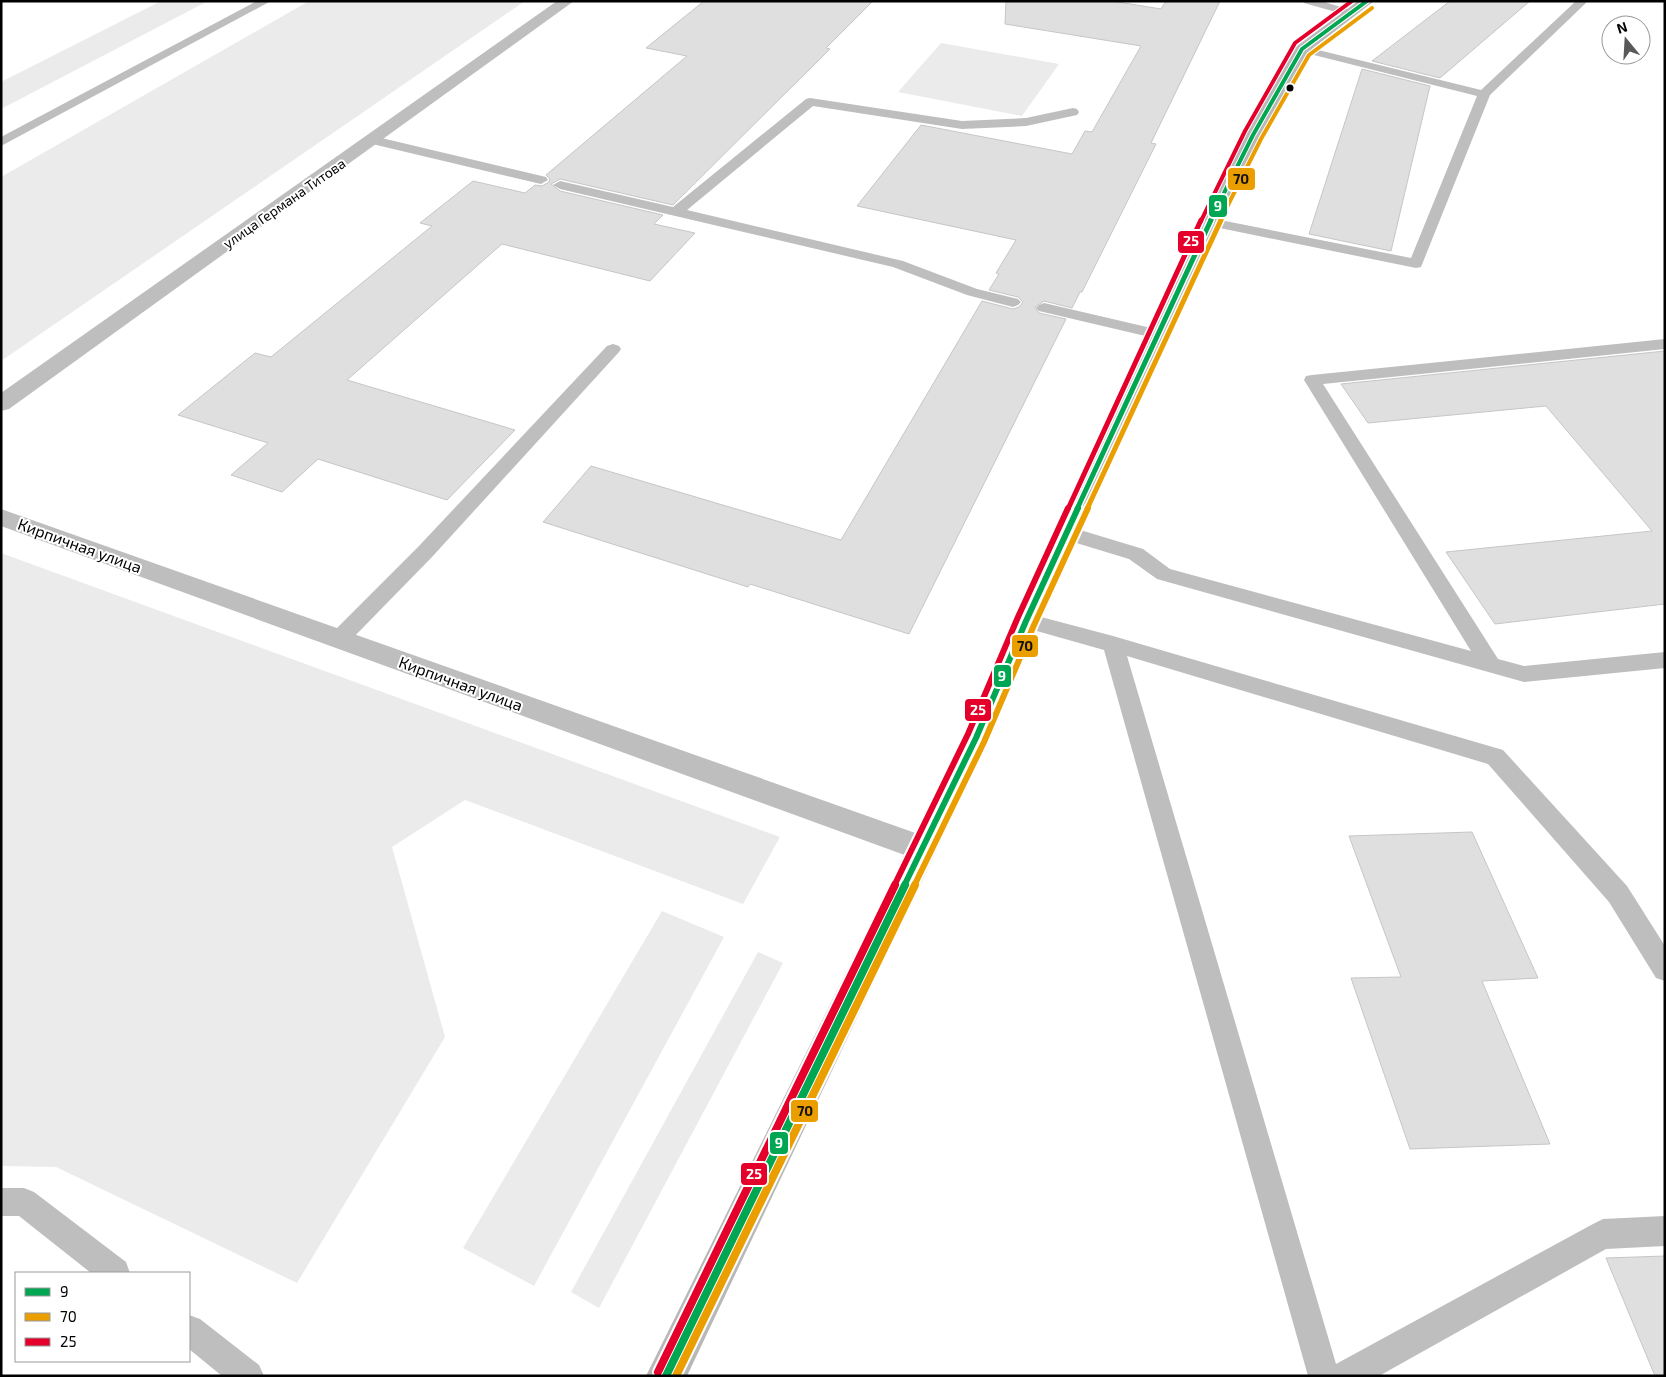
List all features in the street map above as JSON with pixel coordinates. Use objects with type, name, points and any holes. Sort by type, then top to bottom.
[{"type":"main road","points":[[666,1376],[976,738],[1026,621],[1210,222],[1253,135],[1302,49],[1367,1]]},
{"type":"street","name":"улица Германа Титова","points":[[3,409],[567,1]]},
{"type":"street","name":"Кирпичная улица","points":[[1,517],[921,848]]},
{"type":"lane","points":[[1,142],[266,1]]},
{"type":"lane","points":[[1308,1],[1350,13]]},
{"type":"lane","points":[[1210,222],[1416,264],[1484,94],[1583,1]]},
{"type":"lane","points":[[1302,49],[1484,94]]},
{"type":"lane","points":[[676,212],[810,102],[962,125],[1026,122],[1073,112]]},
{"type":"lane","points":[[373,140],[541,180]]},
{"type":"lane","points":[[560,185],[898,264],[972,292],[1013,302]]},
{"type":"lane","points":[[1044,308],[1158,334]]},
{"type":"lane","points":[[1490,664],[1312,380],[1665,344]]},
{"type":"lane","points":[[339,639],[425,552],[613,349]]},
{"type":"lane","points":[[1067,533],[1136,554],[1164,574],[1524,674],[1665,660]]},
{"type":"lane","points":[[1026,621],[1113,644],[1495,757],[1618,894],[1665,969]]},
{"type":"lane","points":[[1113,644],[1324,1376]]},
{"type":"lane","points":[[1,1202],[24,1202],[114,1272]]},
{"type":"lane","points":[[1347,1376],[1603,1234],[1665,1231]]},
{"type":"lane","points":[[190,1331],[248,1376]]},
{"type":"shaded area","points":[[161,1],[208,1],[1,109],[1,82]]},
{"type":"shaded area","points":[[309,1],[525,1],[1,361],[1,177]]},
{"type":"shaded area","points":[[941,43],[1059,64],[1022,116],[898,92]]},
{"type":"shaded area","points":[[1,553],[780,837],[743,904],[465,800],[392,847],[445,1037],[297,1283],[56,1167],[1,1166]]},
{"type":"shaded area","points":[[662,911],[724,937],[534,1286],[463,1248]]},
{"type":"shaded area","points":[[758,952],[783,963],[599,1308],[571,1292]]},
{"type":"building","points":[[704,1],[873,1],[826,48],[830,49],[673,205],[560,179],[551,184],[560,191],[663,215],[654,224],[695,233],[650,281],[502,244],[347,380],[515,430],[447,500],[318,459],[282,492],[231,475],[268,443],[178,415],[255,353],[271,357],[432,226],[420,223],[473,181],[525,193],[535,185],[542,186],[549,182],[550,179],[546,175],[687,56],[646,48]]},
{"type":"building","points":[[1006,1],[1112,1],[1161,9],[1166,1],[1220,1],[1151,143],[1156,144],[1082,292],[1080,292],[1072,308],[1044,301],[1035,307],[1039,313],[1066,319],[909,634],[750,584],[748,587],[543,522],[591,466],[841,540],[982,301],[1013,309],[1019,307],[1023,302],[1018,297],[989,290],[999,274],[996,273],[1016,240],[857,206],[921,125],[1072,154],[1085,131],[1092,132],[1141,46],[1005,24]]},
{"type":"building","points":[[1450,1],[1530,1],[1440,78],[1372,61]]},
{"type":"building","points":[[1362,69],[1430,86],[1391,251],[1309,234]]},
{"type":"building","points":[[1665,351],[1665,604],[1495,624],[1446,552],[1652,531],[1546,406],[1368,423],[1341,384]]},
{"type":"building","points":[[1472,832],[1538,978],[1482,981],[1550,1144],[1410,1149],[1351,978],[1401,977],[1349,836]]},
{"type":"building","points":[[1665,1256],[1665,1376],[1655,1376],[1606,1258]]},
{"type":"transit line","name":"25","points":[[658,1372],[968,734],[1018,617],[1202,218],[1245,131],[1295,43],[1352,1]]},
{"type":"transit line","name":"9","points":[[666,1376],[976,738],[1026,621],[1210,222],[1253,135],[1302,49],[1367,1]]},
{"type":"transit line","name":"70","points":[[676,1376],[984,742],[1034,625],[1218,226],[1261,139],[1309,55],[1372,8]]}]
